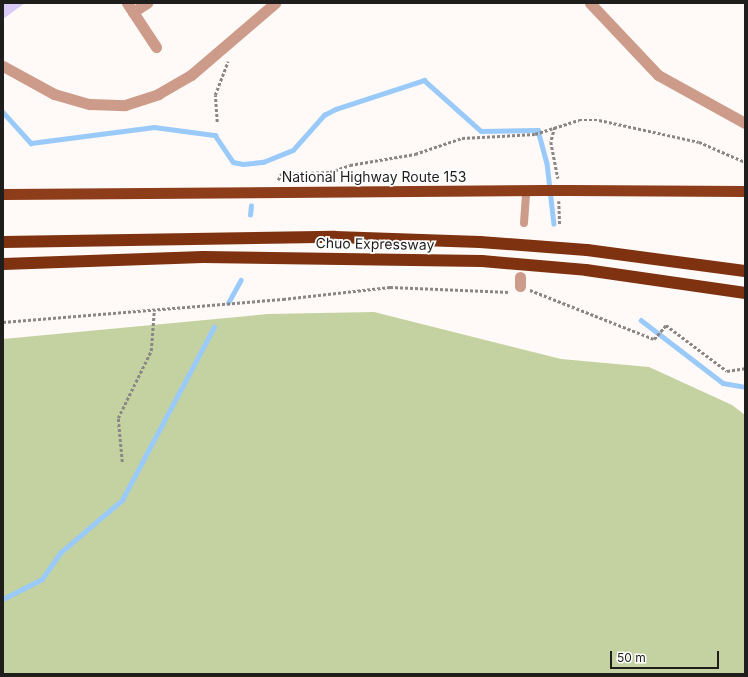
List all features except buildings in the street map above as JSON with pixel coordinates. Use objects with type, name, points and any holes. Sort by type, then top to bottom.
[{"type":"highway","name":"National Highway Route 153","points":[[3,194],[546,190],[745,191]]},
{"type":"highway","name":"Chuo Expressway","points":[[3,242],[335,237],[480,242],[586,250],[745,271]]},
{"type":"highway","name":"Chuo Expressway","points":[[3,264],[202,257],[482,261],[586,270],[745,293]]},
{"type":"street","points":[[147,3],[130,7],[156,47]]},
{"type":"street","points":[[3,66],[54,94],[90,104],[125,105],[158,94],[191,76],[275,3]]},
{"type":"street","points":[[590,3],[658,74],[745,124]]},
{"type":"lane","points":[[524,223],[526,191]]},
{"type":"path","points":[[217,122],[215,95],[229,59]]},
{"type":"path","points":[[275,192],[281,174],[330,172],[350,165],[415,154],[462,138],[536,134],[556,126],[579,120],[599,120],[699,142],[745,162]]},
{"type":"path","points":[[556,126],[551,142],[562,190],[560,224]]},
{"type":"path","points":[[3,322],[84,313],[154,311],[390,287],[514,292],[520,281],[654,339],[666,325],[727,371],[745,368]]},
{"type":"path","points":[[122,462],[118,418],[151,351],[154,311]]},
{"type":"green space","points":[[374,312],[561,359],[649,367],[732,405],[745,415],[745,674],[3,674],[3,339],[268,314]]},
{"type":"waterway","points":[[3,112],[31,143],[154,127],[215,135],[233,162],[243,164],[263,162],[293,150],[324,115],[336,109],[424,80],[481,131],[538,130],[547,163],[554,224]]},
{"type":"waterway","points":[[250,215],[251,206]]},
{"type":"waterway","points":[[228,303],[241,280]]},
{"type":"waterway","points":[[641,320],[723,383],[745,387]]},
{"type":"waterway","points":[[3,599],[42,579],[60,553],[122,500],[214,327]]}]
